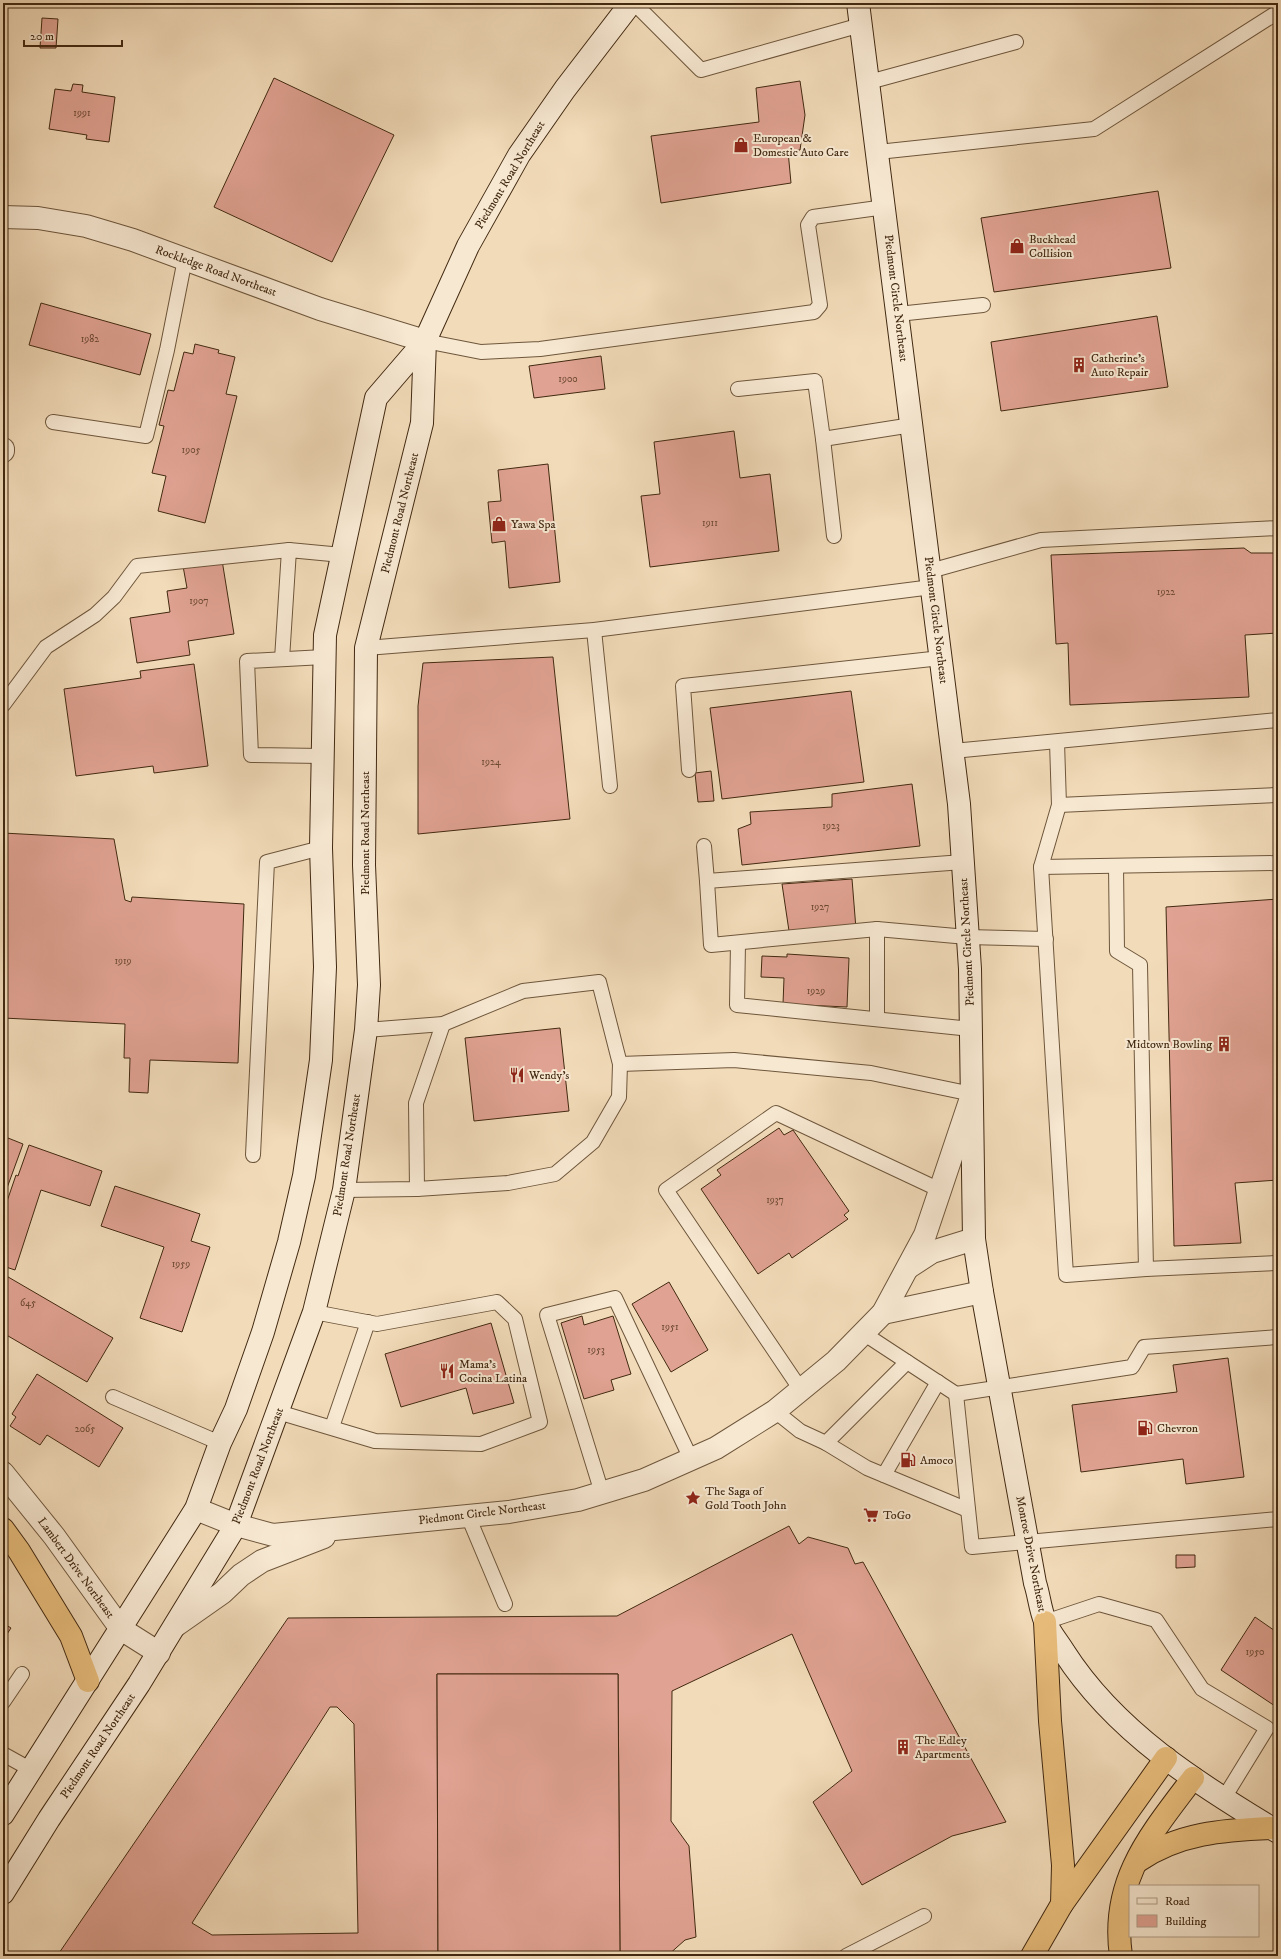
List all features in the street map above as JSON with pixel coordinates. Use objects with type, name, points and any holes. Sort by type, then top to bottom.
[{"type":"highway","points":[[3,1529],[19,1551],[71,1636],[88,1681]]},
{"type":"highway","points":[[1045,1622],[1050,1721],[1063,1866],[1062,1904]]},
{"type":"highway","points":[[1032,1956],[1062,1904],[1166,1758]]},
{"type":"highway","points":[[1121,1956],[1118,1934],[1119,1917],[1122,1899],[1135,1862],[1160,1822],[1193,1778]]},
{"type":"highway","points":[[1135,1862],[1155,1849],[1184,1839],[1231,1830],[1275,1830]]},
{"type":"main road","name":"Piedmont Road Northeast","points":[[6,1805],[88,1681],[196,1509],[220,1443],[236,1408],[273,1299],[304,1176],[321,1060],[325,967],[321,848],[325,635],[376,398],[424,341],[468,246],[520,155],[565,89],[633,3]]},
{"type":"main road","name":"Piedmont Circle Northeast","points":[[858,3],[885,207],[959,804],[970,969],[974,1239],[982,1292]]},
{"type":"main road","name":"Rockledge Road Northeast","points":[[3,217],[38,218],[86,226],[133,240],[320,310],[424,341]]},
{"type":"main road","name":"Piedmont Road Northeast","points":[[3,1893],[49,1819],[159,1653],[236,1525],[314,1312],[344,1190],[366,1030],[368,984],[364,865],[366,648],[422,423],[424,341]]},
{"type":"main road","points":[[908,1267],[925,1235],[972,1094]]},
{"type":"main road","name":"Piedmont Circle Northeast","points":[[196,1509],[236,1525],[273,1535],[509,1512],[578,1500],[644,1480],[716,1448],[775,1411],[836,1361],[883,1313],[908,1267],[932,1252],[974,1239]]},
{"type":"main road","points":[[883,1313],[982,1292]]},
{"type":"main road","name":"Monroe Drive Northeast","points":[[982,1292],[1035,1583],[1045,1622],[1078,1673],[1101,1699],[1138,1736],[1193,1778],[1275,1830]]},
{"type":"main road","name":"Lambert Drive Northeast","points":[[3,1473],[54,1536],[121,1629],[159,1653]]},
{"type":"main road","points":[[175,1626],[222,1593],[241,1575],[262,1561],[349,1527]]},
{"type":"lane","points":[[633,3],[701,70],[860,25]]},
{"type":"lane","points":[[878,152],[1094,128],[1278,12]]},
{"type":"lane","points":[[869,82],[1016,42]]},
{"type":"lane","points":[[424,341],[481,352],[540,349],[814,312],[820,305],[808,225],[813,217],[885,207]]},
{"type":"lane","points":[[53,422],[146,436],[185,259]]},
{"type":"lane","points":[[898,314],[983,305]]},
{"type":"lane","points":[[738,389],[815,381],[834,536]]},
{"type":"lane","points":[[823,439],[912,425]]},
{"type":"lane","points":[[366,648],[594,630],[931,579],[1041,540],[1278,528]]},
{"type":"lane","points":[[282,659],[289,550]]},
{"type":"lane","points":[[3,705],[46,647],[95,615],[114,597],[137,566],[289,550],[342,555]]},
{"type":"lane","points":[[594,630],[610,786]]},
{"type":"lane","points":[[322,756],[251,755],[247,661],[324,657]]},
{"type":"lane","points":[[689,770],[683,686],[941,658]]},
{"type":"lane","points":[[953,751],[1278,720]]},
{"type":"lane","points":[[1057,742],[1059,805],[1041,867],[1066,1275],[1146,1269],[1278,1263]]},
{"type":"lane","points":[[1059,805],[1278,795]]},
{"type":"lane","points":[[704,846],[711,945],[738,944],[877,929],[967,937],[1046,939]]},
{"type":"lane","points":[[252,1155],[267,862],[321,848]]},
{"type":"lane","points":[[707,881],[963,862]]},
{"type":"lane","points":[[1041,867],[1278,863]]},
{"type":"lane","points":[[1116,866],[1117,951],[1140,965],[1146,1269]]},
{"type":"lane","points":[[877,929],[877,1019]]},
{"type":"lane","points":[[738,944],[738,1005],[972,1028]]},
{"type":"lane","points":[[344,1190],[417,1189],[508,1183],[555,1174],[592,1142],[619,1097],[620,1064],[600,982],[523,991],[443,1024],[366,1030]]},
{"type":"lane","points":[[417,1189],[416,1104],[443,1024]]},
{"type":"lane","points":[[620,1064],[734,1060],[871,1073],[972,1094]]},
{"type":"lane","points":[[801,1390],[666,1190],[776,1113],[940,1190]]},
{"type":"lane","points":[[602,1493],[547,1315],[615,1298],[691,1459]]},
{"type":"lane","points":[[278,1412],[375,1440],[481,1444],[540,1422],[515,1319],[497,1302],[377,1324],[314,1312]]},
{"type":"lane","points":[[332,1428],[368,1322]]},
{"type":"lane","points":[[863,1334],[956,1394],[999,1386],[1132,1367],[1144,1347],[1278,1337]]},
{"type":"lane","points":[[826,1443],[906,1362]]},
{"type":"lane","points":[[884,1475],[938,1382]]},
{"type":"lane","points":[[956,1394],[972,1546],[1278,1519]]},
{"type":"lane","points":[[113,1398],[220,1443]]},
{"type":"lane","points":[[775,1411],[800,1431],[826,1443],[867,1468],[968,1510]]},
{"type":"lane","points":[[468,1516],[505,1604]]},
{"type":"lane","points":[[1045,1622],[1099,1604],[1156,1620],[1202,1689],[1267,1728],[1224,1798]]},
{"type":"lane","points":[[3,1702],[22,1674]]},
{"type":"lane","points":[[3,1754],[30,1769]]},
{"type":"lane","points":[[846,1956],[924,1916]]},
{"type":"building","points":[[42,18],[58,19],[56,48],[40,48]]},
{"type":"building","points":[[274,78],[394,135],[332,262],[214,207]]},
{"type":"building","points":[[800,81],[805,115],[800,150],[788,151],[791,183],[661,203],[651,136],[759,122],[756,88]]},
{"type":"building","points":[[73,84],[83,85],[82,92],[115,97],[109,142],[86,139],[87,135],[49,129],[55,89],[71,91]]},
{"type":"building","points":[[1158,191],[1171,268],[994,292],[981,218]]},
{"type":"building","points":[[41,303],[151,334],[140,375],[29,345]]},
{"type":"building","name":"Catherine's Auto Repair","points":[[1157,316],[1168,387],[1001,411],[991,342]]},
{"type":"building","points":[[195,344],[219,350],[218,353],[235,357],[226,394],[237,396],[205,523],[158,511],[166,476],[152,473],[164,426],[159,425],[168,390],[174,391],[184,352],[193,354]]},
{"type":"building","points":[[601,356],[605,389],[534,398],[529,366]]},
{"type":"building","points":[[734,431],[740,478],[770,474],[779,551],[650,567],[641,496],[660,494],[654,442]]},
{"type":"building","points":[[548,464],[560,582],[509,588],[505,541],[492,543],[488,502],[501,501],[498,470]]},
{"type":"building","points":[[1244,548],[1251,553],[1278,553],[1278,633],[1245,635],[1249,697],[1070,705],[1068,643],[1056,644],[1051,555]]},
{"type":"building","points":[[222,560],[234,634],[188,641],[190,655],[137,663],[130,618],[170,612],[167,591],[187,588],[183,566]]},
{"type":"building","points":[[553,657],[570,819],[418,834],[418,706],[423,663]]},
{"type":"building","points":[[194,664],[208,766],[154,773],[153,766],[76,776],[64,689],[141,678],[140,671]]},
{"type":"building","points":[[851,691],[864,782],[722,799],[710,708]]},
{"type":"building","points":[[711,771],[714,801],[698,802],[695,773]]},
{"type":"building","points":[[912,784],[920,846],[742,865],[738,829],[751,824],[750,812],[832,807],[832,794]]},
{"type":"building","points":[[3,833],[114,839],[125,900],[131,902],[132,897],[244,904],[238,1063],[150,1060],[148,1093],[129,1092],[130,1058],[124,1058],[125,1024],[3,1018]]},
{"type":"building","points":[[852,879],[856,929],[789,931],[782,884]]},
{"type":"building","name":"Midtown Bowling","points":[[1278,899],[1278,1180],[1235,1183],[1241,1243],[1174,1246],[1166,907]]},
{"type":"building","points":[[787,954],[849,958],[847,1007],[783,1004],[784,978],[761,977],[762,956],[787,957]]},
{"type":"building","name":"Wendy's","points":[[560,1028],[569,1111],[474,1121],[465,1038]]},
{"type":"building","points":[[779,1128],[784,1135],[793,1130],[849,1211],[844,1215],[848,1219],[792,1258],[789,1253],[758,1274],[701,1189],[721,1175],[717,1170]]},
{"type":"building","points":[[3,1136],[23,1144],[3,1199]]},
{"type":"building","points":[[29,1145],[102,1171],[90,1206],[41,1190],[15,1270],[3,1266],[3,1213],[16,1175],[18,1176]]},
{"type":"building","points":[[115,1186],[200,1214],[191,1241],[210,1247],[182,1332],[140,1318],[164,1247],[101,1226]]},
{"type":"building","points":[[3,1274],[113,1338],[87,1382],[3,1333]]},
{"type":"building","points":[[669,1282],[708,1350],[671,1372],[632,1304]]},
{"type":"building","points":[[582,1316],[584,1325],[613,1316],[631,1374],[611,1380],[614,1390],[584,1399],[561,1323]]},
{"type":"building","name":"Mama's Cocina Latina","points":[[491,1323],[514,1403],[473,1414],[466,1388],[401,1407],[385,1354]]},
{"type":"building","points":[[1228,1358],[1244,1477],[1186,1484],[1183,1459],[1081,1472],[1072,1405],[1177,1392],[1173,1365]]},
{"type":"building","points":[[37,1374],[123,1428],[99,1467],[47,1435],[40,1445],[10,1426],[16,1417],[12,1414]]},
{"type":"building","name":"The Edley Apartments","points":[[789,1526],[799,1544],[808,1537],[848,1548],[855,1564],[863,1562],[1006,1822],[952,1836],[862,1885],[813,1802],[852,1771],[792,1634],[672,1691],[671,1821],[689,1846],[696,1937],[685,1940],[667,1956],[620,1956],[618,1674],[437,1674],[438,1956],[57,1956],[288,1618],[617,1616]],"holes":[[[330,1707],[337,1707],[354,1724],[358,1933],[212,1935],[192,1923]]]},
{"type":"building","points":[[1176,1555],[1195,1555],[1195,1567],[1176,1568]]},
{"type":"building","points":[[1255,1617],[1278,1633],[1278,1708],[1221,1670]]},
{"type":"building","points":[[3,1623],[11,1628],[3,1640]]},
{"type":"building","points":[[437,1674],[618,1674],[620,1956],[438,1956]]},
{"type":"place","name":"European & Domestic Auto Care","points":[[741,145]]},
{"type":"place","name":"Buckhead Collision","points":[[1017,246]]},
{"type":"place","name":"Catherine's Auto Repair","points":[[1079,365]]},
{"type":"place","name":"Yawa Spa","points":[[499,524]]},
{"type":"place","name":"Midtown Bowling","points":[[1224,1044]]},
{"type":"place","name":"Wendy's","points":[[517,1075]]},
{"type":"place","name":"Mama's Cocina Latina","points":[[447,1371]]},
{"type":"place","name":"Chevron","points":[[1145,1428]]},
{"type":"place","name":"Amoco","points":[[908,1460]]},
{"type":"place","name":"The Saga of Gold Tooth John","points":[[693,1498]]},
{"type":"place","name":"ToGo","points":[[871,1515]]},
{"type":"place","name":"The Edley Apartments","points":[[903,1747]]}]
